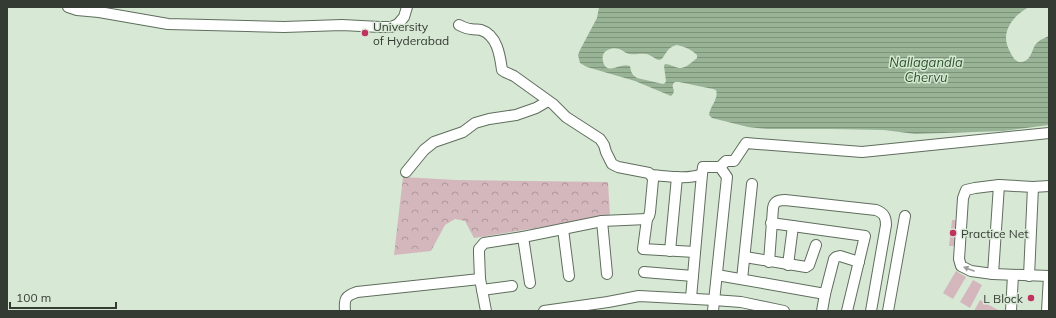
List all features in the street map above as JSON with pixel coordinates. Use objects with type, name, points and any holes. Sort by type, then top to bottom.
[{"type":"street","points":[[68,7],[77,10],[99,12],[168,24],[284,27],[342,25],[391,27],[398,24],[404,17],[407,7]]},
{"type":"street","points":[[459,25],[480,30],[489,34],[500,53],[502,70],[514,76],[553,104],[566,117],[600,139],[612,164],[618,167],[649,173],[651,175],[677,177],[697,176],[702,174]]},
{"type":"street","points":[[406,172],[424,150],[434,142],[463,132],[475,122],[516,115],[536,108],[548,101]]},
{"type":"street","points":[[691,298],[694,252],[703,167],[720,167],[726,161],[734,161],[746,143],[862,152],[1049,133]]},
{"type":"street","points":[[713,311],[727,177],[720,167]]},
{"type":"street","points":[[651,175],[653,177],[650,212],[647,219],[644,253],[670,251],[694,252]]},
{"type":"street","points":[[670,251],[677,177]]},
{"type":"street","points":[[742,279],[752,184]]},
{"type":"street","points":[[993,274],[999,185]]},
{"type":"street","points":[[1047,311],[1049,276],[993,274],[971,271],[961,266],[959,258],[963,198],[966,190],[999,185],[1033,187],[1049,186]]},
{"type":"street","points":[[1029,276],[1033,187]]},
{"type":"street","points":[[769,262],[773,204],[776,202],[785,200],[876,210],[881,212],[886,219],[884,239],[871,311]]},
{"type":"street","points":[[888,311],[905,216]]},
{"type":"street","points":[[486,311],[480,279],[479,253],[480,246],[484,243],[524,238],[602,221],[647,219]]},
{"type":"street","points":[[602,221],[607,274]]},
{"type":"street","points":[[771,223],[884,239]]},
{"type":"street","points":[[788,265],[793,226]]},
{"type":"street","points":[[563,229],[569,276]]},
{"type":"street","points":[[846,311],[865,236]]},
{"type":"street","points":[[524,238],[530,283]]},
{"type":"street","points":[[745,257],[804,268],[808,267],[816,245]]},
{"type":"street","points":[[822,311],[834,259],[840,256],[859,262]]},
{"type":"street","points":[[644,272],[693,276]]},
{"type":"street","points":[[717,274],[825,294]]},
{"type":"street","points":[[1011,311],[1013,275]]},
{"type":"street","points":[[345,311],[348,296],[356,292],[480,279]]},
{"type":"street","points":[[482,290],[512,286]]},
{"type":"street","points":[[544,311],[639,296],[714,300],[741,307],[784,311]]},
{"type":"green space","points":[[403,177],[456,180],[608,182],[610,216],[474,238],[465,221],[455,219],[445,225],[431,251],[394,255]]},
{"type":"green space","name":"Practice Net","points":[[952,220],[957,220],[954,246],[949,246]]},
{"type":"green space","points":[[956,271],[966,277],[953,299],[943,293]]},
{"type":"green space","points":[[973,280],[982,285],[970,308],[960,302]]},
{"type":"green space","points":[[980,300],[1000,311],[974,311]]},
{"type":"water","name":"Nallagandla Chervu","points":[[599,7],[1029,7],[1021,12],[1010,24],[1006,42],[1013,57],[1017,61],[1021,62],[1030,57],[1038,42],[1049,36],[1049,125],[1003,131],[915,134],[884,130],[767,129],[748,127],[712,118],[709,115],[717,93],[716,90],[675,82],[673,85],[674,91],[671,96],[635,81],[587,67],[580,63],[578,55],[597,18]],"holes":[[[677,45],[688,48],[697,55],[697,58],[681,68],[665,64],[666,81],[663,84],[637,78],[632,73],[630,66],[627,65],[611,69],[605,66],[603,61],[604,53],[612,48],[617,48],[629,54],[648,54],[659,60],[663,58],[670,48]]]},
{"type":"place","name":"University of Hyderabad","points":[[365,33]]},
{"type":"place","name":"Practice Net","points":[[953,233]]},
{"type":"place","name":"L Block","points":[[1031,298]]}]
